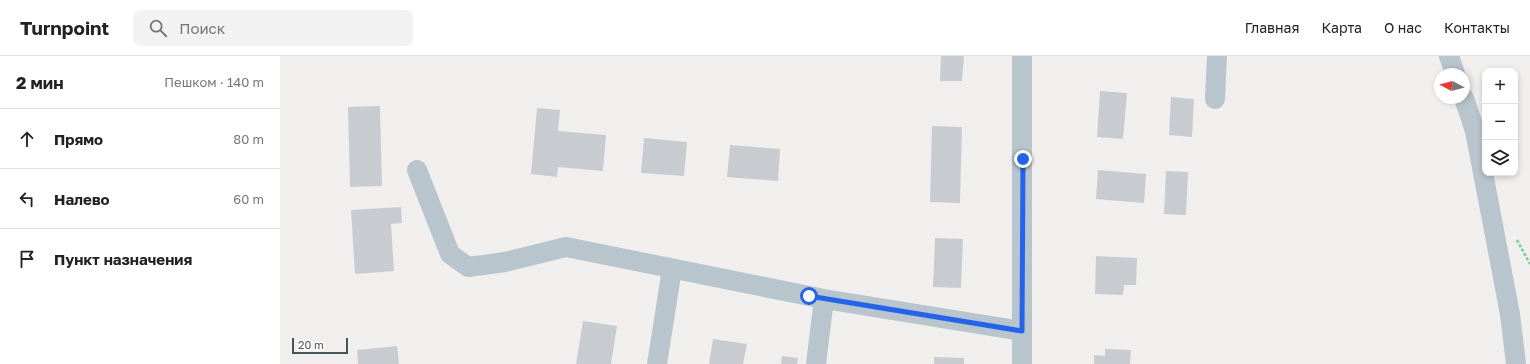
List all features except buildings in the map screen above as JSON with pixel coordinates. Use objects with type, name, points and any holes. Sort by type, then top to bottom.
[{"type":"street","points":[[1022,56],[1022,364]]},
{"type":"street","points":[[1215,99],[1217,56]]},
{"type":"street","points":[[1449,56],[1453,68]]},
{"type":"street","points":[[1466,104],[1475,131],[1510,314],[1516,364]]},
{"type":"street","points":[[417,170],[450,254],[468,267],[506,262],[566,247],[824,299],[1022,331]]},
{"type":"street","points":[[657,364],[672,269]]},
{"type":"street","points":[[816,364],[824,299]]},
{"type":"route","points":[[809,296],[1022,331],[1023,159]]}]
